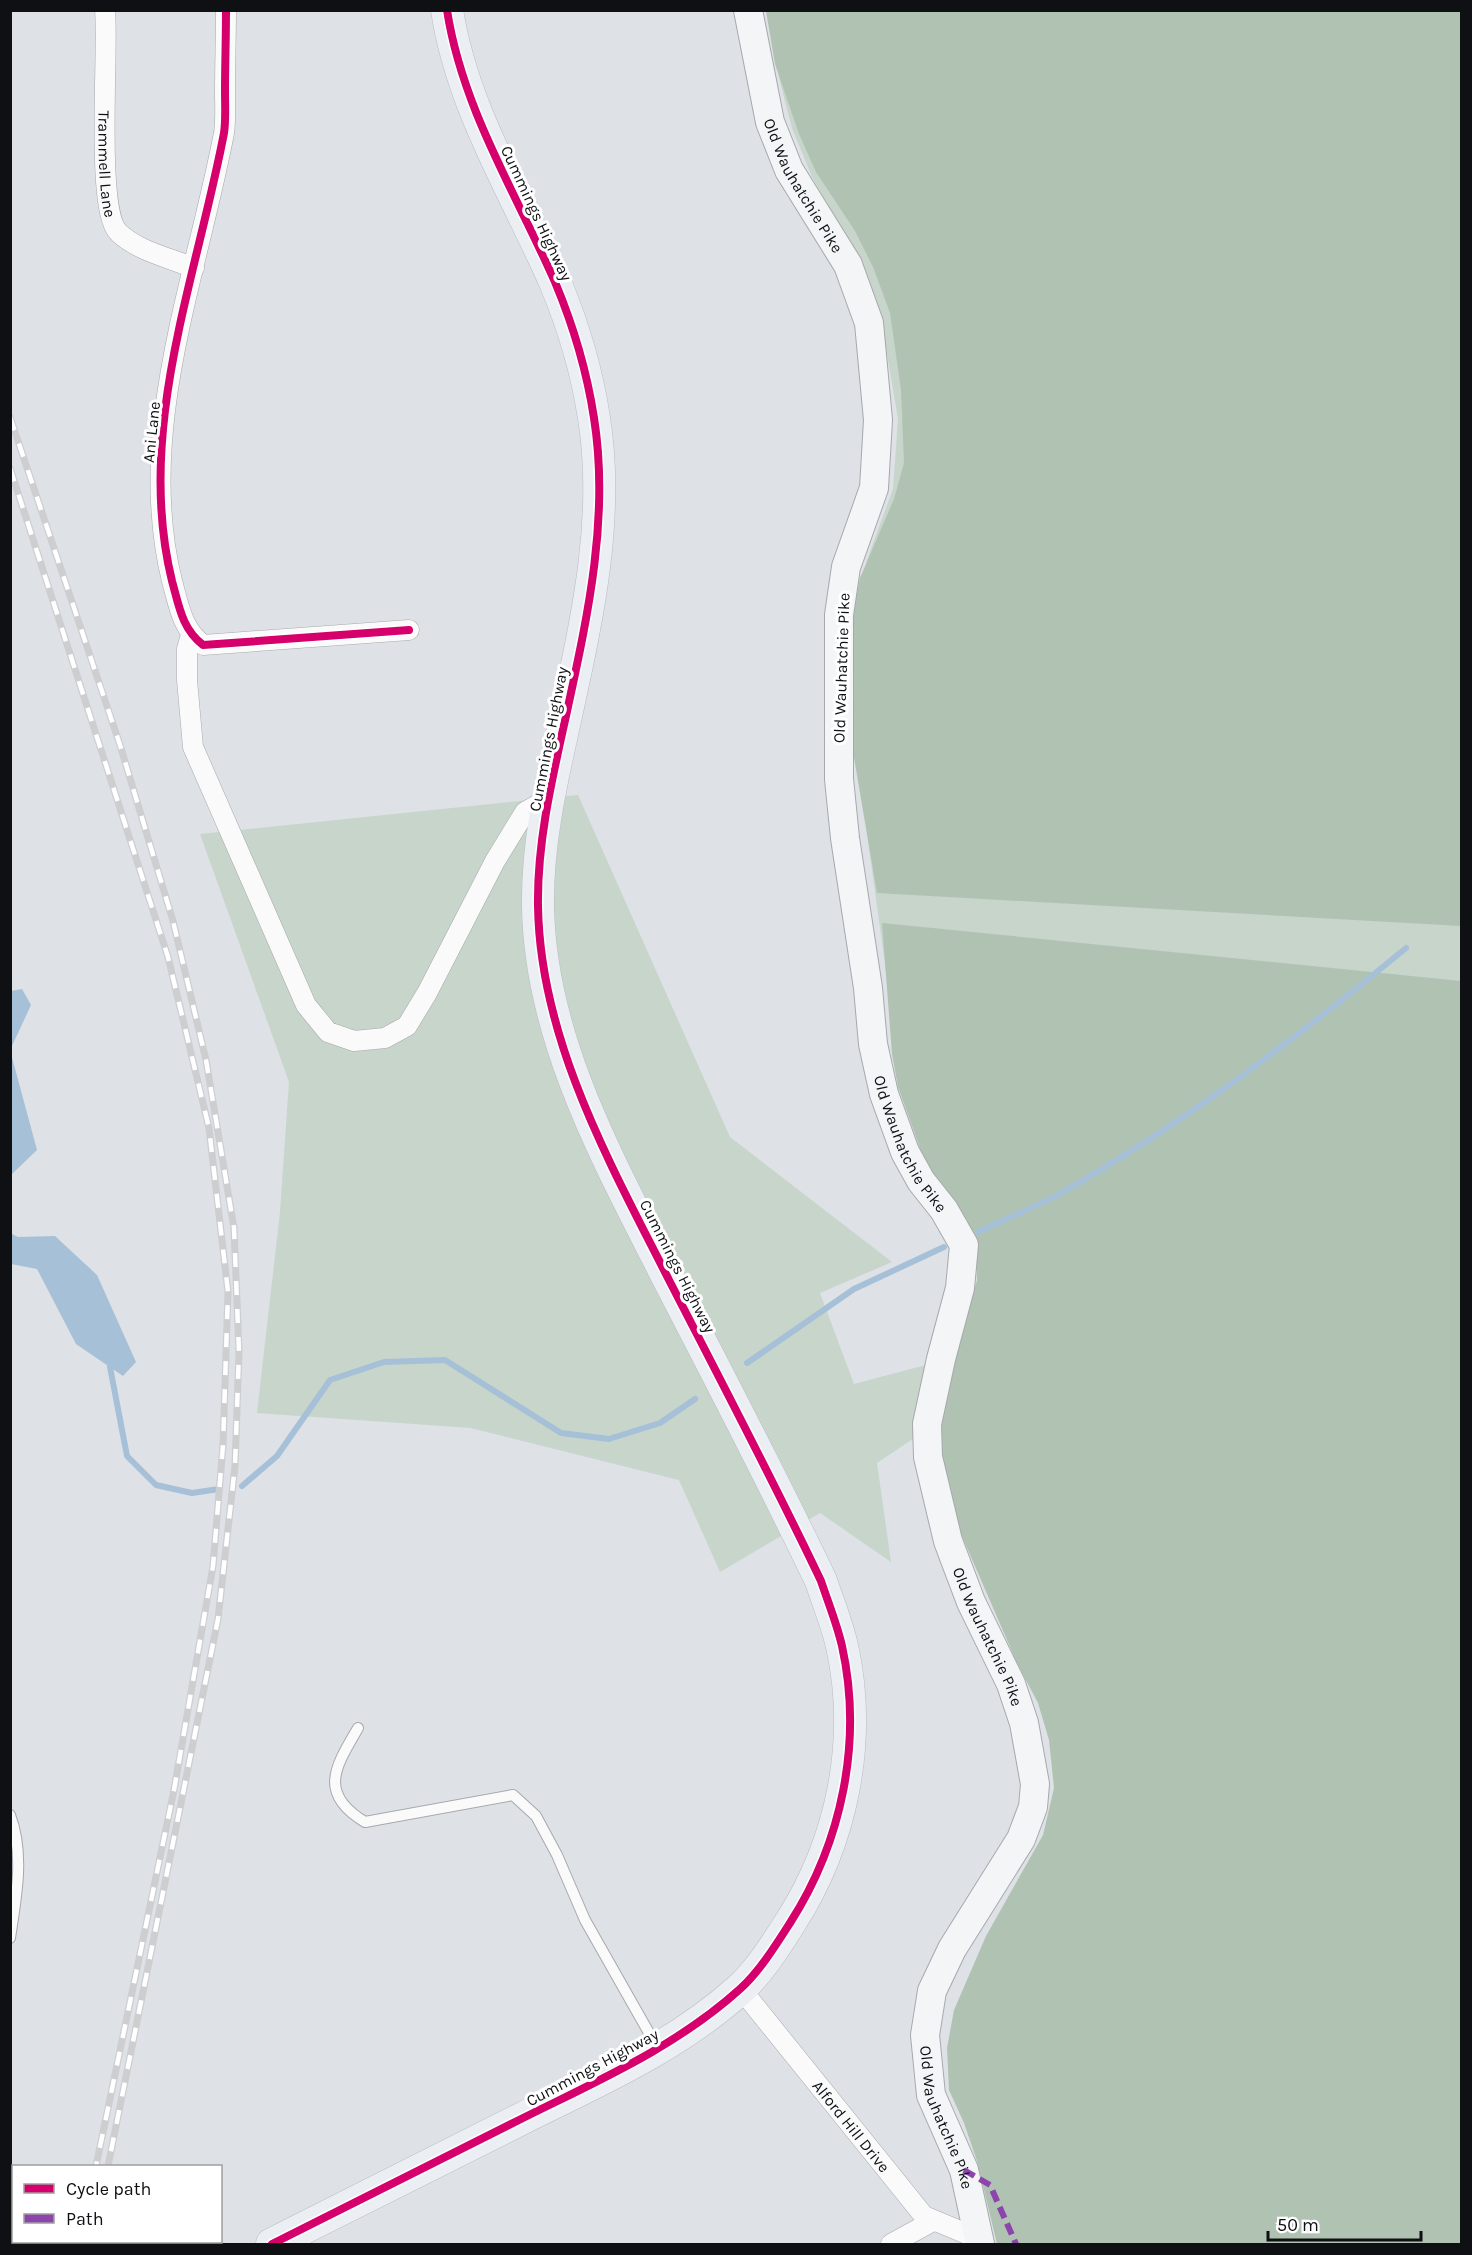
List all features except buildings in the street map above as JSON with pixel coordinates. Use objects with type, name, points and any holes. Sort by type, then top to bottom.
[{"type":"main road","name":"Cummings Highway","points":[[272,2244],[658,2050],[741,1989],[780,1940],[818,1874],[834,1832],[845,1786],[849,1738],[848,1689],[842,1647],[822,1581],[620,1183],[572,1076],[543,973],[538,907],[540,864],[548,799],[574,679],[597,550],[600,483],[594,420],[588,384],[556,284],[473,106],[457,60],[447,10]]},
{"type":"main road","name":"Old Wauhatchie Pike","points":[[748,10],[770,122],[789,170],[848,265],[869,323],[878,420],[874,488],[846,567],[839,615],[838,779],[867,977],[873,1044],[884,1094],[905,1152],[921,1181],[944,1209],[964,1245],[960,1287],[940,1359],[927,1424],[928,1457],[948,1541],[971,1602],[1011,1684],[1024,1723],[1035,1784],[1033,1807],[1021,1839],[956,1942],[932,1990],[925,2034],[931,2094],[964,2170],[980,2242]]},
{"type":"street","name":"Trammell Lane","points":[[105,10],[108,45],[105,143],[108,213],[117,232],[135,244],[194,267]]},
{"type":"street","name":"Ani Lane","points":[[191,635],[180,613],[160,512],[161,458],[172,364],[225,130],[226,10]]},
{"type":"street","points":[[409,630],[203,645],[191,635],[187,649],[187,680],[194,747],[306,1005],[328,1032],[354,1041],[385,1038],[407,1026],[427,993],[495,861],[525,812],[548,799]]},
{"type":"street","name":"Alford Hill Drive","points":[[741,1989],[924,2216],[980,2242]]},
{"type":"street","points":[[891,2244],[933,2221]]},
{"type":"lane","points":[[358,1728],[336,1767],[335,1787],[346,1810],[365,1822],[513,1795],[536,1816],[557,1855],[590,1929],[658,2050]]},
{"type":"lane","points":[[10,1815],[17,1832],[18,1878],[10,1938]]},
{"type":"shaded area","points":[[773,22],[1461,798],[1461,2244],[1003,2244],[1046,2149],[1084,1324],[877,1463],[891,1562],[820,1513],[720,1572],[679,1480],[471,1428],[257,1413],[280,1212],[289,1082],[200,834],[578,795],[730,1137],[892,1262],[820,1293],[854,1384],[964,1355],[989,1241],[901,1080],[856,754],[855,610],[867,560],[893,489],[898,419],[886,348],[869,279],[812,177],[792,128],[779,78]]},
{"type":"green space","points":[[766,11],[1461,11],[1461,926],[877,893],[852,746],[851,624],[860,578],[894,499],[904,463],[901,390],[890,313],[873,267],[855,231],[816,172],[799,134],[775,64]]},
{"type":"green space","points":[[882,923],[1461,981],[1461,2244],[997,2244],[977,2161],[964,2123],[949,2090],[947,2048],[954,2010],[986,1936],[1043,1835],[1054,1788],[1049,1740],[1038,1703],[1017,1663],[955,1520],[937,1437],[944,1391],[977,1280],[976,1250],[967,1220],[927,1168],[898,1087],[892,1054]]},
{"type":"water","points":[[22,989],[31,1005],[11,1048],[11,991]]},
{"type":"water","points":[[10,1050],[37,1150],[11,1175],[10,1175]]},
{"type":"water","points":[[10,1233],[18,1237],[55,1236],[97,1275],[136,1362],[123,1376],[76,1344],[37,1269],[11,1264]]},
{"type":"waterway","points":[[978,1232],[1061,1193],[1151,1138],[1281,1047],[1406,948]]},
{"type":"waterway","points":[[747,1363],[854,1289],[944,1247]]},
{"type":"waterway","points":[[242,1486],[277,1456],[330,1380],[384,1362],[445,1360],[561,1433],[609,1439],[660,1423],[695,1399]]},
{"type":"waterway","points":[[117,1363],[110,1367],[127,1456],[156,1485],[192,1493],[219,1489]]},
{"type":"railway","points":[[10,417],[120,745],[173,921],[206,1060],[234,1228],[239,1352],[235,1466],[218,1619],[108,2165]]},
{"type":"railway","points":[[10,468],[168,957],[209,1128],[228,1292],[223,1445],[213,1566],[174,1790],[96,2165]]},
{"type":"marked path","points":[[964,2170],[990,2185],[1016,2244]]},
{"type":"cycle path","points":[[226,10],[224,133],[185,300],[165,412],[161,468],[162,525],[179,608],[190,632],[203,645],[409,630]]},
{"type":"cycle path","points":[[272,2244],[635,2062],[663,2046],[715,2010],[740,1989],[754,1975],[773,1949],[808,1892],[835,1825],[848,1754],[850,1718],[848,1682],[840,1638],[821,1581],[603,1147],[565,1053],[551,1005],[542,956],[538,906],[540,858],[551,787],[594,568],[598,531],[598,456],[587,383],[568,315],[540,249],[477,116],[454,46],[447,10]]}]
